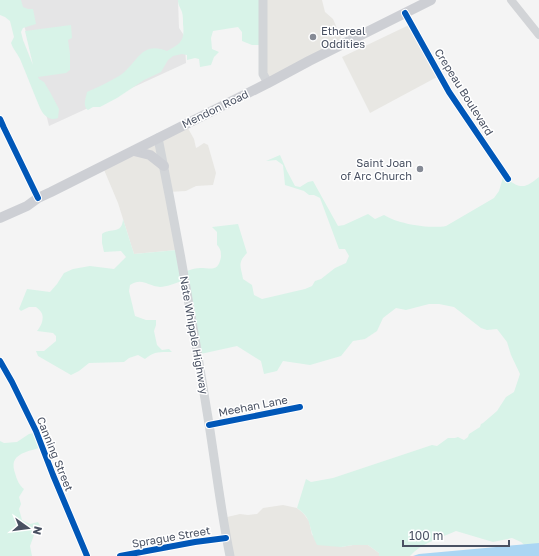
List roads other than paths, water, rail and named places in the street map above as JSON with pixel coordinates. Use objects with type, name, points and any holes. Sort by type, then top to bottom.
[{"type":"main road","points":[[263,0],[263,74],[268,83]]},
{"type":"main road","name":"Mendon Road","points":[[0,218],[431,0]]},
{"type":"main road","name":"Nate Whipple Highway","points":[[158,138],[172,206],[230,556]]},
{"type":"main road","points":[[134,150],[150,155],[164,166]]},
{"type":"street","points":[[512,0],[539,35]]},
{"type":"street","name":"Crepeau Boulevard","points":[[405,13],[449,92],[508,179]]},
{"type":"street","points":[[0,119],[38,198]]},
{"type":"street","name":"Canning Street","points":[[0,361],[36,430],[87,556]]},
{"type":"street","name":"Meehan Lane","points":[[209,425],[300,407]]},
{"type":"street","name":"Sprague Street","points":[[120,556],[194,542],[226,538]]},
{"type":"water","points":[[539,543],[539,556],[413,556],[419,554]]},
{"type":"place","name":"Ethereal Oddities","points":[[313,37]]},
{"type":"place","name":"Saint Joan of Arc Church","points":[[420,169]]}]
